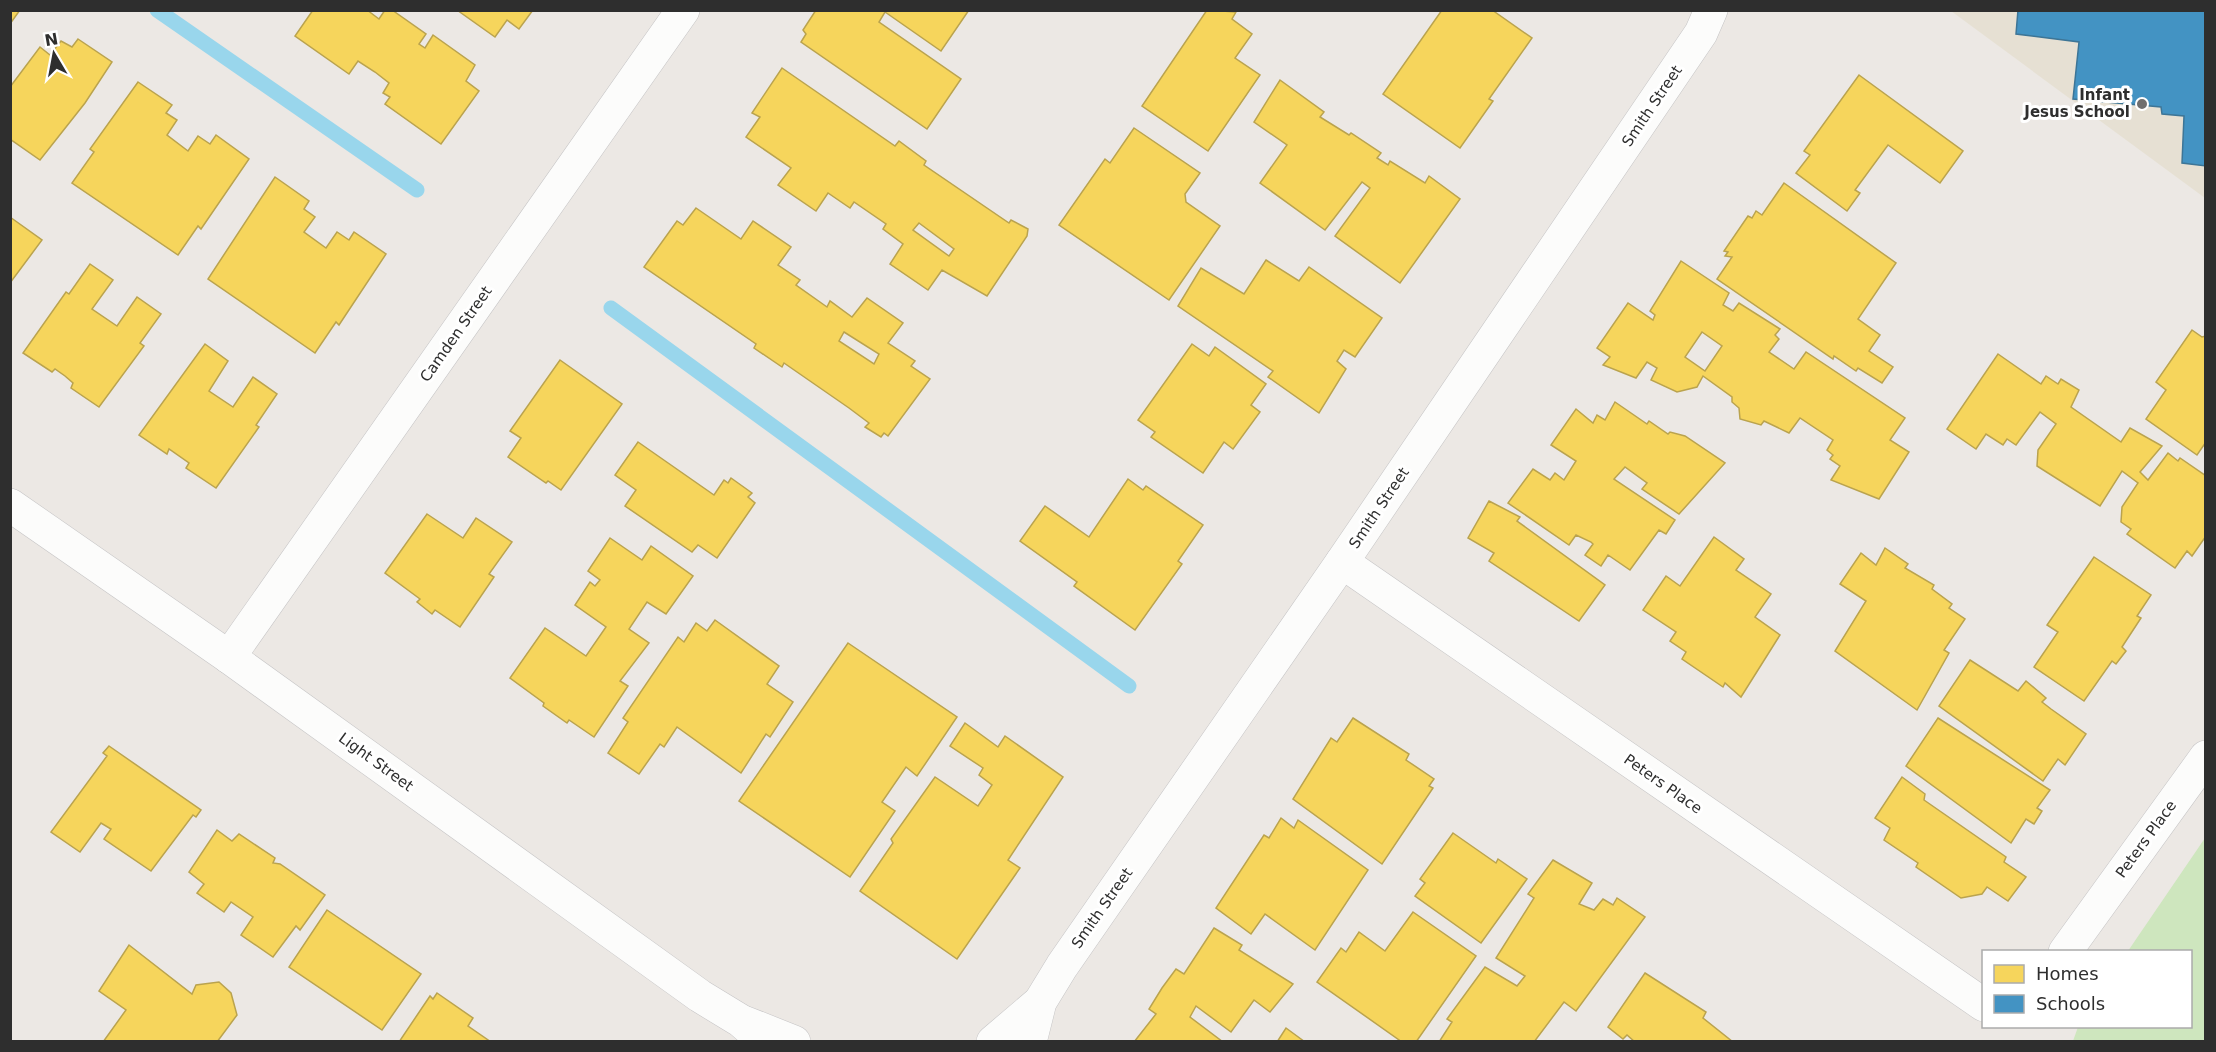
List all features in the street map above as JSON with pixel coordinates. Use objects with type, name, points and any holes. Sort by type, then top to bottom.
[{"type":"street","name":"Camden Street","points":[[230,657],[683,10]]},
{"type":"street","name":"Smith Street","points":[[1030,1041],[1040,1002],[1062,966],[1342,562],[1701,33],[1711,10]]},
{"type":"street","name":"Light Street","points":[[10,505],[230,657],[700,996],[753,1031],[794,1041]]},
{"type":"street","name":"Peters Place","points":[[1342,562],[1982,1004]]},
{"type":"street","name":"Peters Place","points":[[2066,950],[2205,757]]},
{"type":"street","name":"Smith Street","points":[[993,1041],[1040,1002]]},
{"type":"shaded area","name":"Infant Jesus School","points":[[1951,11],[2205,11],[2205,198]]},
{"type":"green space","points":[[2205,838],[2205,1041],[2073,1041],[2078,1028],[2192,1028],[2192,950],[2129,950]]},
{"type":"building: Homes","points":[[10,10],[20,10],[10,24]]},
{"type":"building: Homes","points":[[313,10],[367,10],[379,19],[385,10],[392,10],[426,34],[419,44],[425,48],[433,35],[475,65],[466,81],[479,91],[441,144],[385,104],[390,97],[383,93],[389,83],[375,72],[358,61],[349,74],[295,36]]},
{"type":"building: Homes","points":[[457,10],[533,10],[519,29],[507,20],[495,37]]},
{"type":"building: Homes","points":[[816,10],[969,10],[941,51],[885,12],[879,22],[961,79],[927,129],[801,42],[806,34],[803,30]]},
{"type":"building: Homes","points":[[1207,10],[1236,12],[1232,19],[1252,34],[1235,58],[1260,75],[1208,151],[1142,106]]},
{"type":"building: Homes","points":[[1442,10],[1492,10],[1532,38],[1489,99],[1493,101],[1460,148],[1383,94]]},
{"type":"building: Homes","points":[[78,39],[112,62],[85,103],[40,160],[10,139],[10,87],[40,47],[50,55],[61,41],[72,47]]},
{"type":"building: Homes","points":[[782,68],[895,146],[899,141],[926,161],[924,165],[1009,223],[1011,220],[1028,229],[1027,236],[987,296],[942,270],[928,290],[890,264],[903,244],[883,229],[886,224],[854,202],[850,208],[828,193],[816,211],[778,185],[791,168],[746,137],[760,117],[752,113]],"holes":[[[919,223],[954,249],[949,256],[913,230]]]},
{"type":"building: Homes","points":[[1859,75],[1963,151],[1940,183],[1888,145],[1855,190],[1860,193],[1847,211],[1796,173],[1810,155],[1804,151]]},
{"type":"building: Homes","points":[[1280,80],[1324,112],[1320,117],[1349,135],[1351,133],[1381,153],[1377,158],[1388,165],[1390,161],[1425,183],[1429,176],[1460,199],[1400,283],[1335,236],[1370,188],[1362,182],[1325,230],[1260,183],[1287,145],[1254,122]]},
{"type":"building: Homes","points":[[138,82],[172,105],[166,113],[177,120],[167,135],[188,151],[198,136],[210,144],[216,135],[249,159],[201,229],[198,226],[178,255],[72,183],[94,152],[90,149]]},
{"type":"building: Homes","points":[[1134,128],[1200,173],[1185,194],[1186,202],[1220,226],[1169,300],[1059,225],[1105,159],[1110,163]]},
{"type":"building: Homes","points":[[275,177],[309,201],[304,209],[315,217],[304,232],[326,248],[337,232],[349,240],[354,232],[386,254],[339,325],[336,322],[315,353],[208,279]]},
{"type":"building: Homes","points":[[1784,183],[1896,263],[1858,319],[1880,335],[1869,351],[1893,367],[1882,383],[1858,368],[1856,371],[1834,356],[1833,359],[1717,279],[1732,257],[1725,256],[1728,252],[1724,251],[1748,216],[1752,218],[1756,211],[1762,215]]},
{"type":"building: Homes","points":[[696,208],[741,239],[753,221],[791,247],[778,265],[800,280],[796,285],[827,307],[830,301],[852,317],[867,298],[903,323],[888,343],[915,361],[911,366],[930,379],[888,436],[884,433],[881,437],[865,427],[869,423],[849,408],[784,363],[782,367],[754,348],[756,344],[644,267],[677,221],[683,225]],"holes":[[[844,332],[879,354],[874,364],[839,341]]]},
{"type":"building: Homes","points":[[10,217],[42,240],[10,283]]},
{"type":"building: Homes","points":[[1266,260],[1299,281],[1309,267],[1382,318],[1355,357],[1344,350],[1337,361],[1346,369],[1319,413],[1268,377],[1273,371],[1178,306],[1201,268],[1244,294]]},
{"type":"building: Homes","points":[[1681,261],[1729,293],[1723,305],[1733,311],[1739,303],[1780,329],[1775,335],[1779,339],[1769,352],[1794,369],[1806,352],[1905,418],[1890,440],[1909,452],[1879,499],[1831,480],[1840,466],[1830,459],[1833,455],[1827,450],[1833,440],[1800,418],[1789,433],[1764,421],[1761,425],[1740,419],[1739,408],[1732,402],[1732,397],[1703,376],[1697,387],[1677,392],[1651,380],[1657,368],[1647,362],[1636,378],[1603,365],[1610,357],[1597,348],[1628,303],[1653,320],[1655,315],[1650,311]],"holes":[[[1702,332],[1722,346],[1705,371],[1685,357]]]},
{"type":"building: Homes","points":[[90,264],[113,280],[92,309],[117,326],[137,297],[161,314],[140,343],[144,346],[99,407],[71,388],[73,383],[65,376],[55,369],[52,372],[23,353],[66,292],[69,294]]},
{"type":"building: Homes","points":[[2192,330],[2202,337],[2206,336],[2206,442],[2197,455],[2146,419],[2166,390],[2156,382]]},
{"type":"building: Homes","points":[[205,344],[228,361],[209,391],[233,407],[253,377],[277,394],[256,425],[259,427],[216,488],[186,468],[189,463],[169,449],[167,454],[139,435]]},
{"type":"building: Homes","points":[[1192,344],[1209,356],[1215,347],[1266,384],[1251,405],[1260,412],[1233,449],[1224,442],[1203,473],[1151,437],[1155,432],[1138,420]]},
{"type":"building: Homes","points":[[1998,354],[2041,384],[2046,376],[2058,384],[2061,379],[2079,390],[2071,407],[2121,442],[2130,428],[2162,446],[2140,472],[2148,480],[2168,453],[2178,461],[2180,458],[2206,476],[2206,536],[2192,556],[2187,551],[2175,568],[2127,534],[2131,529],[2121,522],[2122,507],[2138,483],[2122,471],[2100,506],[2037,466],[2038,450],[2056,424],[2040,412],[2016,445],[2007,439],[2003,445],[1986,434],[1976,449],[1947,429]]},
{"type":"building: Homes","points":[[560,360],[622,404],[561,490],[548,481],[546,483],[508,457],[521,438],[510,431]]},
{"type":"building: Homes","points":[[1615,402],[1647,424],[1649,421],[1668,434],[1670,432],[1685,436],[1725,463],[1679,514],[1642,489],[1647,483],[1625,467],[1614,479],[1675,520],[1666,534],[1659,530],[1630,570],[1608,555],[1601,566],[1585,555],[1593,544],[1591,542],[1576,535],[1569,545],[1508,503],[1533,469],[1550,480],[1555,473],[1564,480],[1576,461],[1551,445],[1576,409],[1593,423],[1597,415],[1605,420]]},
{"type":"building: Homes","points":[[638,442],[714,495],[724,480],[728,483],[731,478],[752,493],[748,497],[755,503],[717,558],[698,545],[692,552],[625,506],[636,490],[615,475]]},
{"type":"building: Homes","points":[[1128,479],[1143,490],[1146,486],[1203,525],[1178,561],[1182,564],[1135,630],[1074,586],[1077,582],[1020,541],[1045,506],[1089,537]]},
{"type":"building: Homes","points":[[1489,501],[1520,517],[1517,521],[1605,585],[1579,621],[1489,561],[1494,553],[1468,538]]},
{"type":"building: Homes","points":[[427,514],[463,538],[476,518],[512,542],[489,574],[494,577],[460,627],[435,610],[432,614],[417,602],[420,599],[385,573]]},
{"type":"building: Homes","points":[[1714,537],[1744,559],[1736,570],[1771,594],[1755,617],[1780,635],[1741,697],[1725,683],[1723,687],[1682,659],[1686,652],[1670,641],[1676,632],[1643,610],[1666,576],[1680,586]]},
{"type":"building: Homes","points":[[610,538],[642,560],[651,546],[693,576],[666,614],[647,602],[629,629],[649,643],[620,681],[628,686],[594,737],[569,720],[567,723],[510,678],[545,628],[586,656],[606,627],[575,605],[590,582],[595,586],[600,580],[588,571]]},
{"type":"building: Homes","points":[[1885,548],[1908,564],[1905,568],[1934,585],[1932,589],[1952,604],[1949,608],[1965,619],[1944,650],[1949,653],[1917,710],[1835,651],[1866,601],[1840,584],[1861,553],[1876,565]]},
{"type":"building: Homes","points":[[2094,557],[2151,595],[2137,616],[2141,618],[2122,647],[2126,651],[2116,664],[2112,661],[2084,701],[2034,667],[2058,632],[2047,625]]},
{"type":"building: Homes","points":[[715,620],[779,666],[767,684],[793,702],[770,737],[766,734],[741,773],[677,727],[664,747],[660,744],[639,774],[608,753],[628,722],[623,718],[678,637],[684,642],[696,623],[707,631]]},
{"type":"building: Homes","points":[[848,643],[957,717],[917,776],[906,767],[882,802],[895,811],[850,877],[739,801]]},
{"type":"building: Homes","points":[[1970,660],[2018,691],[2026,681],[2046,698],[2042,702],[2086,734],[2065,765],[2058,759],[2043,781],[1939,706]]},
{"type":"building: Homes","points":[[1353,718],[1409,754],[1406,760],[1434,779],[1429,786],[1433,788],[1382,864],[1293,799],[1331,738],[1337,742]]},
{"type":"building: Homes","points":[[1938,718],[2050,790],[2037,808],[2042,811],[2034,824],[2026,819],[2011,843],[1906,766]]},
{"type":"building: Homes","points":[[965,723],[998,747],[1005,736],[1063,777],[1008,860],[1020,868],[957,959],[860,891],[893,843],[891,839],[935,777],[978,806],[992,785],[979,775],[983,768],[950,746]]},
{"type":"building: Homes","points":[[109,746],[201,810],[196,817],[193,815],[151,871],[104,839],[111,829],[101,823],[80,852],[51,832],[107,756],[103,753]]},
{"type":"building: Homes","points":[[1902,777],[1925,794],[1924,800],[2006,857],[2004,862],[2026,877],[2008,901],[1987,887],[1982,894],[1961,898],[1916,867],[1918,863],[1884,840],[1890,828],[1875,818]]},
{"type":"building: Homes","points":[[1281,818],[1294,828],[1298,820],[1368,870],[1315,950],[1265,914],[1251,934],[1216,908],[1264,835],[1269,838]]},
{"type":"building: Homes","points":[[217,830],[232,841],[239,834],[275,858],[273,863],[280,864],[325,895],[300,930],[296,926],[273,957],[241,935],[253,917],[231,902],[224,912],[197,893],[204,884],[189,872]]},
{"type":"building: Homes","points":[[1453,833],[1496,863],[1498,859],[1527,879],[1481,943],[1415,896],[1425,883],[1420,879]]},
{"type":"building: Homes","points":[[1553,860],[1592,883],[1579,904],[1594,910],[1603,899],[1613,905],[1617,898],[1645,917],[1576,1011],[1564,1002],[1534,1042],[1439,1042],[1452,1022],[1447,1019],[1485,967],[1517,986],[1525,976],[1496,958],[1534,898],[1528,894]]},
{"type":"building: Homes","points":[[327,910],[421,974],[382,1030],[289,967]]},
{"type":"building: Homes","points":[[1413,912],[1476,956],[1416,1042],[1402,1042],[1317,982],[1341,948],[1346,952],[1359,932],[1385,951]]},
{"type":"building: Homes","points":[[1214,928],[1242,945],[1239,950],[1293,984],[1270,1012],[1254,1000],[1231,1032],[1196,1006],[1190,1017],[1223,1042],[1134,1042],[1156,1014],[1149,1009],[1162,988],[1176,969],[1184,974]]},
{"type":"building: Homes","points":[[129,945],[192,994],[196,985],[219,982],[231,993],[237,1015],[217,1042],[103,1042],[126,1010],[99,991]]},
{"type":"building: Homes","points":[[1645,973],[1706,1012],[1703,1018],[1733,1042],[1635,1042],[1627,1035],[1623,1039],[1608,1027]]},
{"type":"building: Homes","points":[[437,993],[473,1018],[468,1026],[491,1042],[399,1042],[430,996],[433,999]]},
{"type":"building: Homes","points":[[1286,1028],[1305,1042],[1277,1042]]},
{"type":"building: Schools","name":"Infant Jesus School","points":[[2018,10],[2206,10],[2206,166],[2182,163],[2184,116],[2162,114],[2161,107],[2073,99],[2079,42],[2016,34]]},
{"type":"waterway","points":[[157,10],[417,190]]},
{"type":"waterway","points":[[611,308],[1129,686]]},
{"type":"place","name":"Infant Jesus School","points":[[2142,104]]}]
